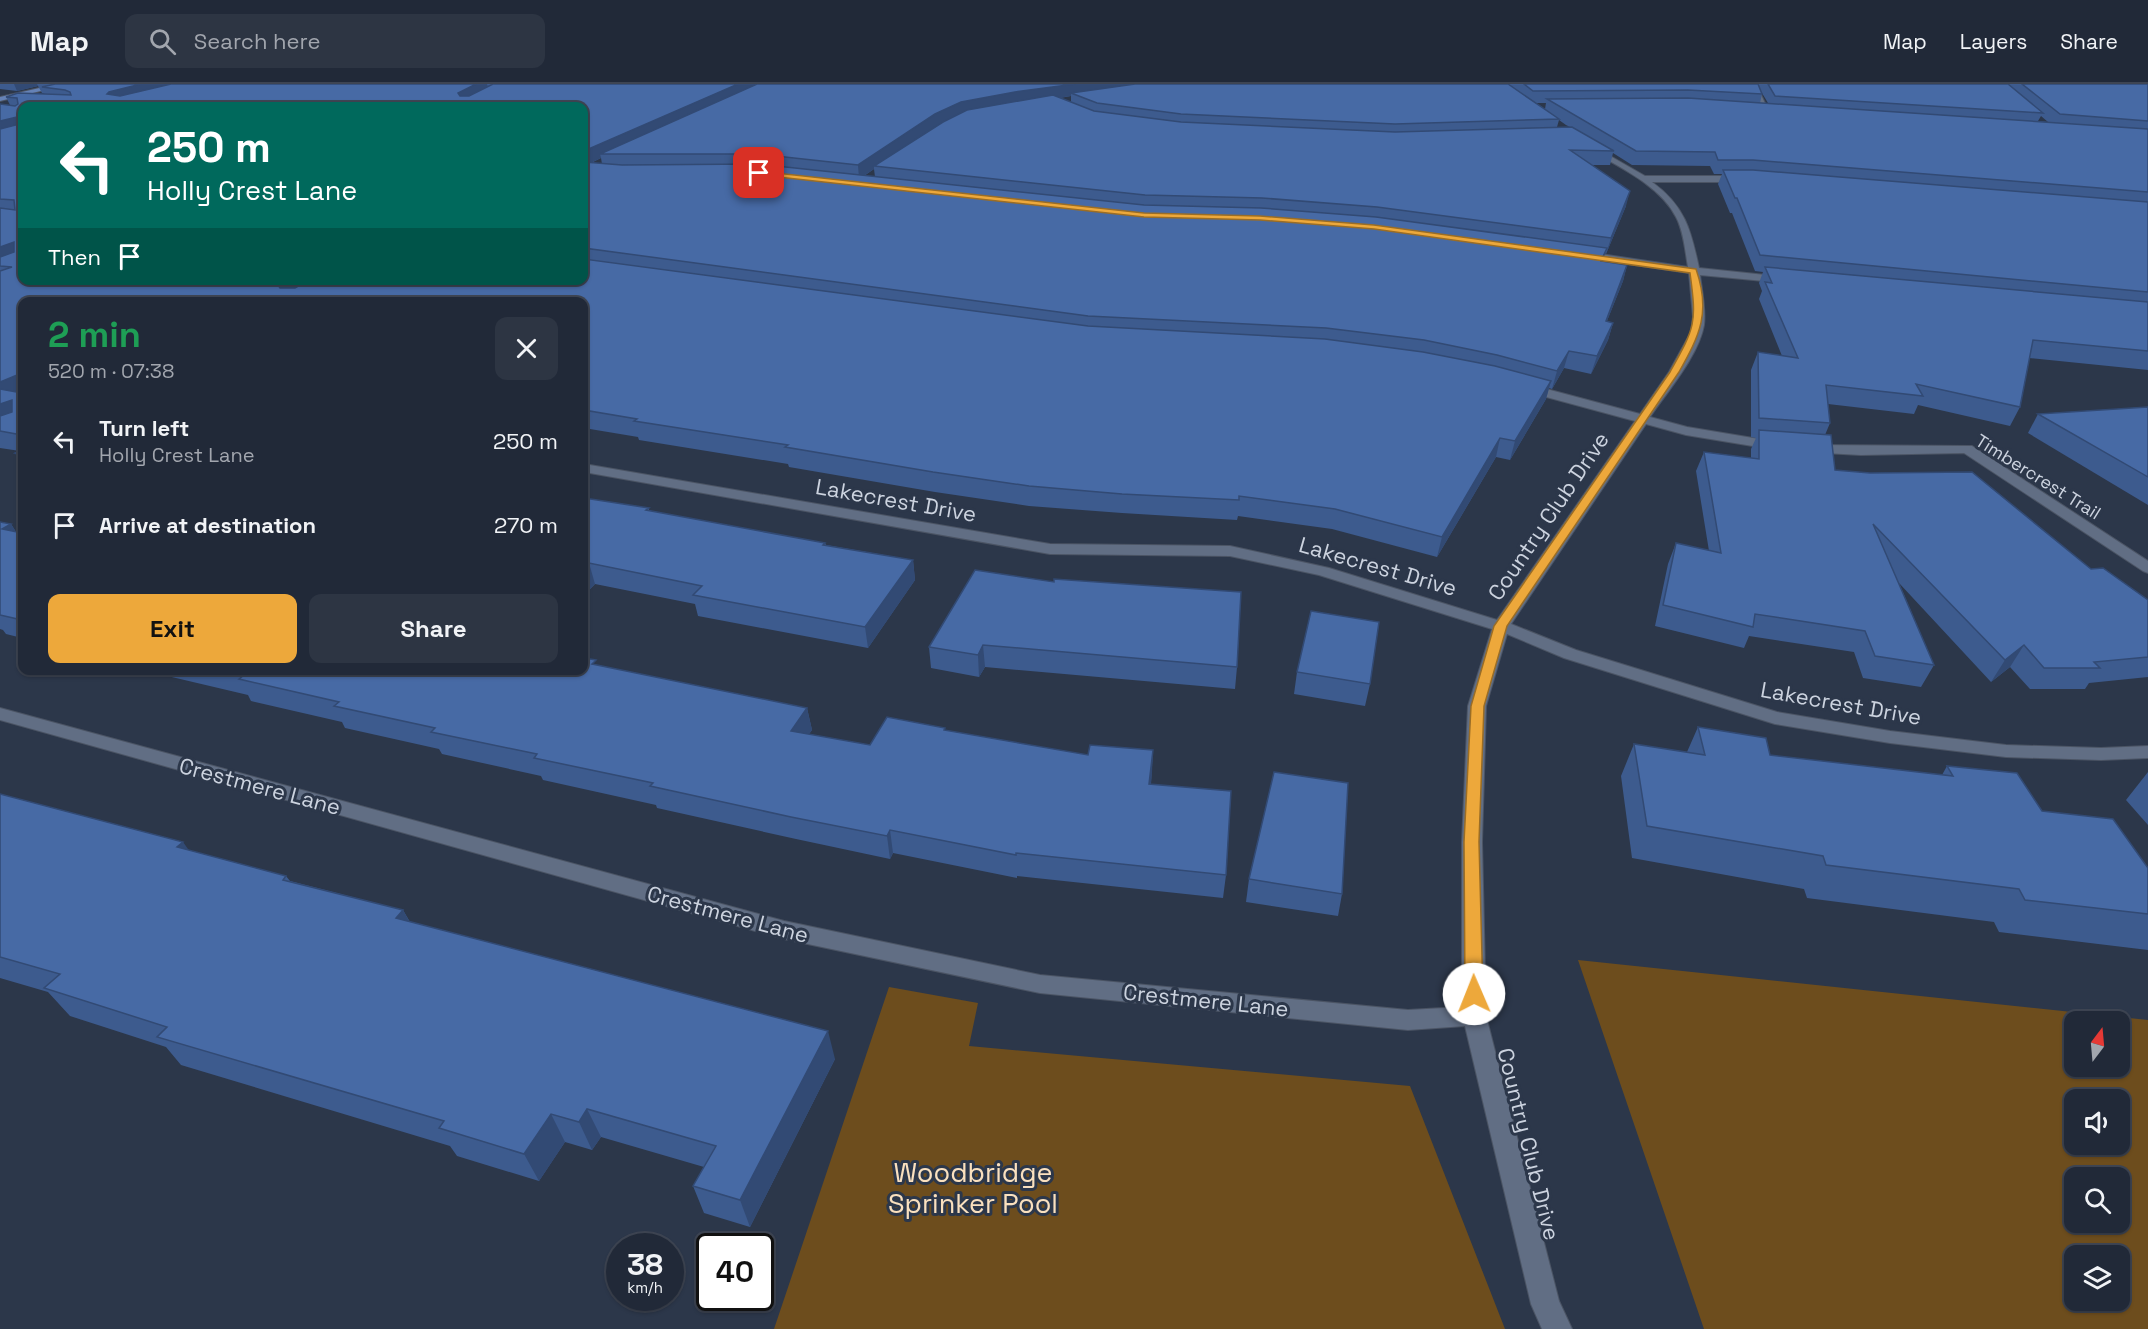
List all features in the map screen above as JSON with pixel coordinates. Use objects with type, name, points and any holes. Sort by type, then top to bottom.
[{"type":"main road","points":[[0,90],[29,84]]},
{"type":"main road","points":[[0,99],[66,84]]},
{"type":"street","points":[[1753,84],[1767,112]]},
{"type":"street","points":[[0,99],[23,101]]},
{"type":"street","points":[[1756,111],[1779,113]]},
{"type":"street","name":"Country Club Drive","points":[[1557,1329],[1545,1304],[1474,1016],[1472,842],[1478,706],[1501,626],[1675,372],[1698,326],[1699,311],[1694,271],[1681,217],[1645,179],[1581,142]]},
{"type":"street","points":[[1645,179],[1716,177],[1757,180]]},
{"type":"street","points":[[1571,253],[1694,271],[1798,281]]},
{"type":"street","name":"Timbercrest Trail","points":[[1515,385],[1726,440],[1792,448],[1861,451],[1967,449],[2148,568]]},
{"type":"street","name":"Lakecrest Drive","points":[[588,469],[1050,549],[1230,551],[1323,571],[1501,626],[1570,654],[1775,718],[1890,737],[2006,751],[2102,754],[2148,752]]},
{"type":"street","name":"Crestmere Lane","points":[[0,714],[784,930],[1040,984],[1408,1020],[1474,1016]]},
{"type":"green space","points":[[1578,960],[2064,1011],[2064,1077],[2130,1077],[2130,1018],[2148,1020],[2148,1329],[1704,1329]]},
{"type":"green space","name":"Woodbridge Sprinker Pool","points":[[889,987],[978,1003],[969,1046],[1410,1086],[1505,1329],[774,1329]]},
{"type":"building","points":[[55,84],[141,84],[107,94],[120,96],[171,84],[476,84],[458,93],[460,96],[469,96],[493,84],[738,84],[588,149],[588,102],[18,102],[18,104],[17,98],[6,97],[18,93],[71,95],[65,90],[42,87]]},
{"type":"building","points":[[757,84],[1075,84],[961,102],[935,114],[858,165],[757,154],[600,154]]},
{"type":"building","points":[[1135,84],[1508,84],[1559,119],[1395,124],[1181,114],[1097,103],[1071,93]]},
{"type":"building","points":[[1524,84],[1758,84],[1762,94],[1688,90],[1533,91]]},
{"type":"building","points":[[1768,84],[2008,84],[2043,113],[1775,96]]},
{"type":"building","points":[[2022,84],[2148,84],[2148,121],[2060,114]]},
{"type":"building","points":[[1053,95],[1094,111],[1181,122],[1395,132],[1572,127],[1614,151],[1570,150],[1630,191],[1611,238],[1377,207],[1262,198],[1145,195],[874,166],[943,122],[967,110]]},
{"type":"building","points":[[1688,98],[2148,129],[2148,192],[1753,160],[1718,160],[1715,152],[1636,151],[1547,99]]},
{"type":"building","points":[[0,104],[15,106],[18,104],[18,285],[278,285],[280,288],[295,288],[300,285],[588,285],[588,260],[1088,326],[1325,339],[1423,352],[1495,366],[1551,381],[1515,441],[1500,438],[1442,537],[1335,509],[1239,496],[1239,500],[1029,486],[785,447],[788,445],[634,421],[637,419],[588,411],[588,297],[18,297],[18,375],[0,382],[0,271],[12,267],[0,266],[0,257],[14,252],[14,242],[0,247],[0,208],[15,210],[14,200],[0,199],[0,129],[16,125],[17,117],[0,121]]},
{"type":"building","points":[[588,162],[622,165],[757,164],[1144,205],[1261,208],[1376,217],[1607,248],[1601,261],[1627,265],[1606,321],[1613,323],[1597,356],[1569,351],[1557,371],[1497,355],[1424,340],[1326,328],[1088,316],[588,249]]},
{"type":"building","points":[[1723,170],[1753,170],[2148,202],[2148,292],[1760,255]]},
{"type":"building","points":[[1765,267],[2148,302],[2148,351],[2033,340],[2020,407],[1916,384],[1923,396],[1826,385],[1830,423],[1759,418],[1758,352],[1798,358],[1765,282],[1772,283]]},
{"type":"building","points":[[0,389],[18,392],[18,434],[0,431],[0,416],[12,412],[12,400],[0,404]]},
{"type":"building","points":[[2148,407],[2148,477],[2038,414]]},
{"type":"building","points":[[1759,430],[1831,435],[1835,470],[1870,473],[1972,472],[2091,569],[2103,568],[2148,600],[2148,657],[2094,662],[2100,668],[2044,668],[2024,645],[2005,660],[1873,524],[1934,665],[1875,656],[1865,631],[1755,614],[1753,627],[1663,605],[1676,543],[1721,553],[1704,452],[1759,459]]},
{"type":"building","points":[[588,499],[649,508],[646,510],[825,543],[823,545],[913,560],[865,627],[693,595],[702,586],[589,563]]},
{"type":"building","points":[[0,522],[11,524],[2,529],[18,532],[18,619],[0,615]]},
{"type":"building","points":[[975,570],[1054,582],[1054,579],[1241,592],[1237,667],[983,645],[978,655],[929,647]]},
{"type":"building","points":[[1311,611],[1379,622],[1370,684],[1297,672]]},
{"type":"building","points":[[588,659],[596,660],[592,664],[807,708],[791,731],[870,745],[887,717],[945,728],[944,730],[1088,755],[1090,745],[1153,750],[1149,784],[1231,791],[1226,875],[1016,853],[1016,855],[890,830],[887,836],[791,817],[650,786],[653,783],[534,758],[537,754],[431,732],[435,728],[334,706],[339,702],[239,679],[244,675],[588,675]]},
{"type":"building","points":[[1698,727],[1766,738],[1770,755],[1953,776],[1947,766],[2017,773],[2042,811],[2113,819],[2148,868],[2148,914],[2025,900],[2019,889],[1826,865],[1823,856],[1647,826],[1634,744],[1705,755]]},
{"type":"building","points":[[1274,772],[1348,783],[1342,894],[1249,879]]},
{"type":"building","points":[[0,794],[183,842],[177,847],[286,876],[283,880],[403,910],[396,918],[828,1031],[740,1200],[693,1186],[716,1146],[587,1109],[579,1122],[551,1114],[524,1154],[439,1128],[444,1121],[157,1037],[167,1027],[44,988],[60,974],[0,957]]},
{"type":"route","points":[[759,173],[1144,215],[1260,218],[1374,227],[1694,271],[1699,311],[1698,326],[1675,372],[1501,626],[1478,706],[1472,842],[1474,994]]}]
